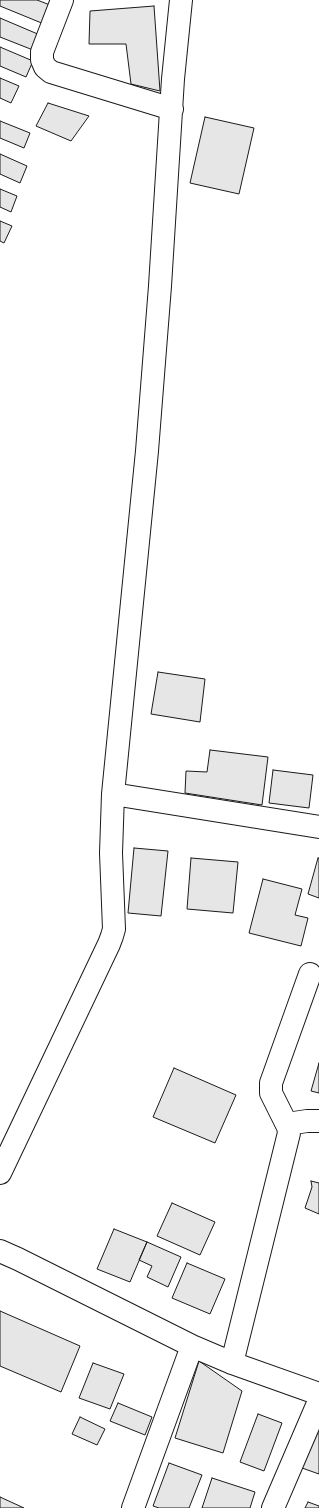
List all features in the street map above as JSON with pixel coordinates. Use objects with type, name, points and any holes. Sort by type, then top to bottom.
[{"type":"street","points":[[62,0],[42,52],[42,60],[45,67],[51,72],[172,109]]},
{"type":"street","points":[[0,1173],[112,936],[114,928],[111,853],[113,794],[147,451],[173,79],[181,0]]},
{"type":"street","points":[[113,794],[319,828]]},
{"type":"street","points":[[232,1363],[289,1133],[287,1124],[271,1093],[271,1083],[310,974]]},
{"type":"street","points":[[287,1124],[319,1121]]},
{"type":"street","points":[[0,1251],[192,1346],[232,1363],[319,1394]]},
{"type":"street","points":[[133,1508],[192,1346]]},
{"type":"street","points":[[273,1508],[319,1401]]},
{"type":"building","points":[[0,0],[37,0],[50,5],[44,24],[0,6]]},
{"type":"building","points":[[154,6],[160,91],[131,84],[126,44],[89,44],[90,11]]},
{"type":"building","points":[[0,18],[40,35],[33,50],[0,37]]},
{"type":"building","points":[[0,47],[33,61],[26,77],[0,66]]},
{"type":"building","points":[[0,78],[19,86],[11,103],[0,98]]},
{"type":"building","points":[[48,103],[89,116],[71,141],[36,126]]},
{"type":"building","points":[[205,117],[254,128],[239,194],[190,183]]},
{"type":"building","points":[[0,121],[30,133],[24,148],[0,138]]},
{"type":"building","points":[[0,154],[27,166],[20,183],[0,174]]},
{"type":"building","points":[[0,189],[17,196],[11,212],[0,207]]},
{"type":"building","points":[[0,221],[12,226],[4,243],[0,241]]},
{"type":"building","points":[[158,672],[205,679],[200,722],[151,714]]},
{"type":"building","points":[[210,750],[268,757],[262,805],[185,793],[186,771],[207,772]]},
{"type":"building","points":[[273,770],[313,775],[309,808],[269,803]]},
{"type":"building","points":[[134,848],[168,851],[161,916],[128,913]]},
{"type":"building","points":[[191,858],[238,862],[233,913],[187,909]]},
{"type":"building","points":[[319,858],[319,898],[308,894]]},
{"type":"building","points":[[263,879],[302,889],[295,915],[308,918],[301,946],[249,933]]},
{"type":"building","points":[[319,1063],[319,1093],[311,1091]]},
{"type":"building","points":[[174,1068],[236,1095],[215,1143],[153,1117]]},
{"type":"building","points":[[311,1181],[319,1183],[319,1214],[305,1208],[312,1187]]},
{"type":"building","points":[[172,1203],[215,1222],[200,1255],[157,1236]]},
{"type":"building","points":[[114,1229],[147,1242],[130,1282],[97,1269]]},
{"type":"building","points":[[147,1242],[181,1257],[168,1287],[147,1277],[152,1266],[139,1260]]},
{"type":"building","points":[[187,1263],[225,1279],[210,1314],[172,1298]]},
{"type":"building","points":[[0,1311],[80,1346],[61,1392],[0,1366]]},
{"type":"building","points":[[199,1361],[242,1391],[223,1453],[175,1438]]},
{"type":"building","points":[[93,1363],[124,1374],[110,1409],[79,1398]]},
{"type":"building","points":[[118,1403],[152,1417],[145,1435],[110,1421]]},
{"type":"building","points":[[258,1414],[282,1423],[264,1471],[240,1462]]},
{"type":"building","points":[[80,1417],[105,1429],[97,1445],[72,1434]]},
{"type":"building","points":[[319,1421],[319,1474],[302,1468]]},
{"type":"building","points":[[169,1463],[202,1475],[189,1508],[159,1508],[153,1506]]},
{"type":"building","points":[[212,1478],[255,1492],[250,1508],[202,1508]]},
{"type":"building","points":[[0,1497],[24,1508],[0,1508]]},
{"type":"building","points":[[308,1502],[319,1506],[319,1508],[305,1508]]}]
